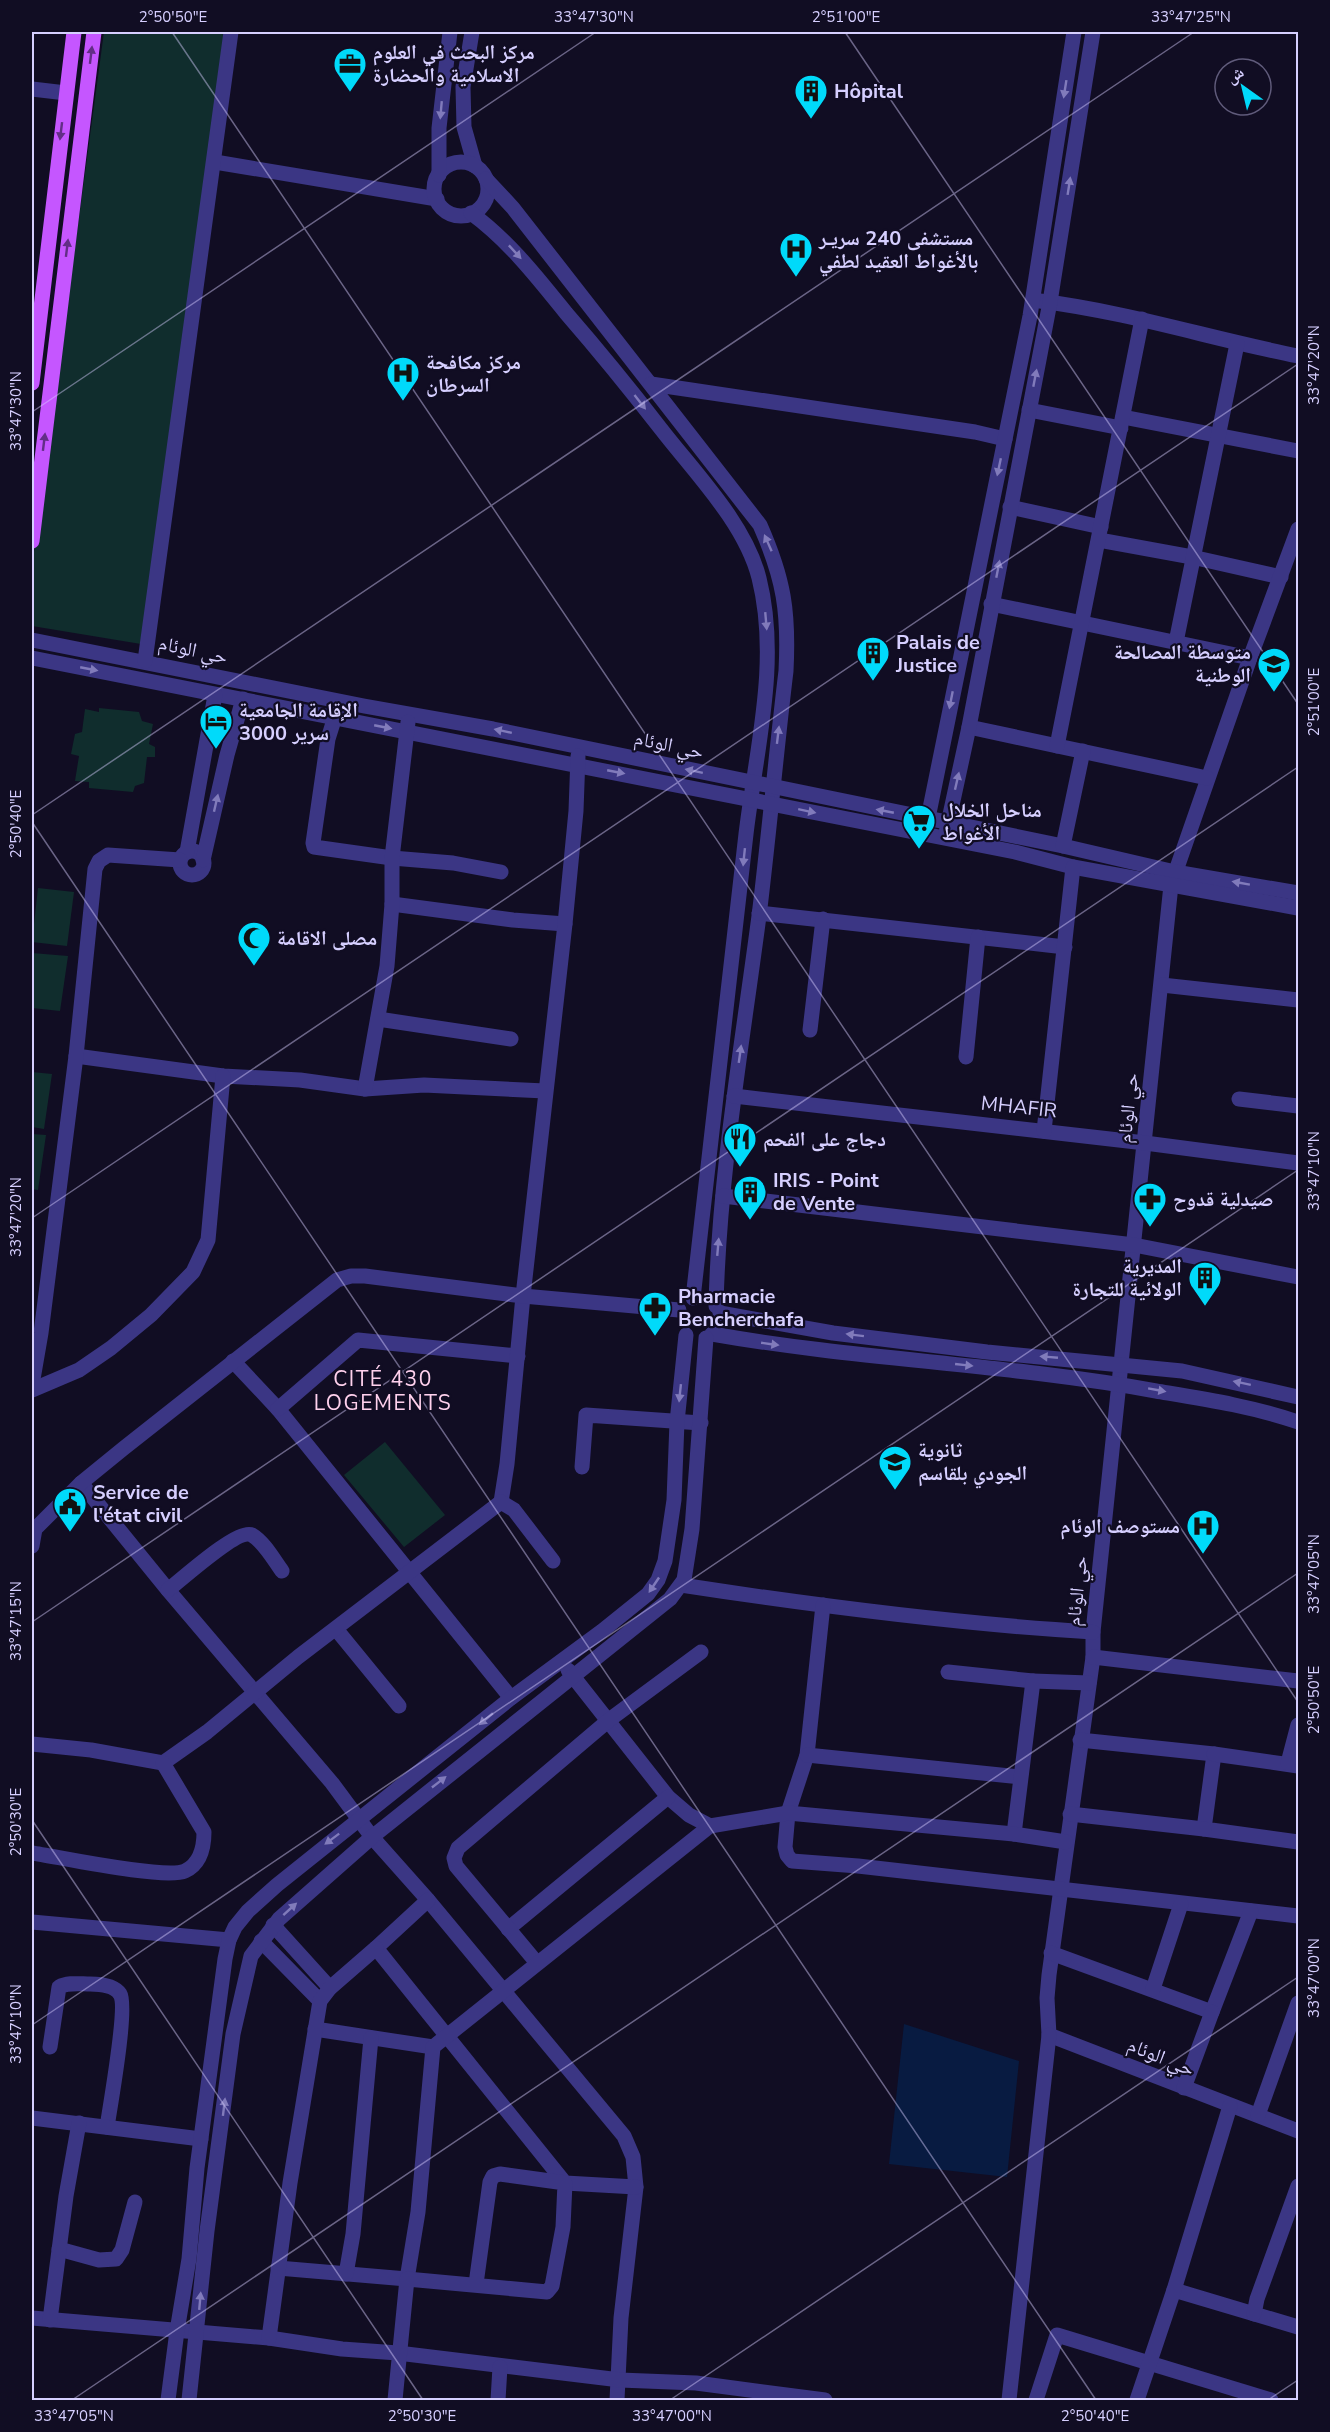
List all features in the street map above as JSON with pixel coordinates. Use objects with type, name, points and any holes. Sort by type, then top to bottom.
[{"type":"main road","points":[[32,383],[74,32]]},
{"type":"main road","points":[[32,541],[94,32]]},
{"type":"street","points":[[145,661],[231,32]]},
{"type":"street","points":[[439,175],[442,96],[450,32]]},
{"type":"street","points":[[189,2400],[207,2231],[232,2034],[250,1956],[273,1926],[372,1837],[670,1599],[681,1585],[684,1580],[692,1529],[709,1336],[719,1324],[717,1254],[786,672],[788,636],[784,598],[776,561],[760,525],[520,217],[476,166],[464,127],[463,87],[472,32]]},
{"type":"street","points":[[925,835],[1032,300],[1074,32]]},
{"type":"street","points":[[946,831],[969,727],[1050,302],[1093,32]]},
{"type":"street","points":[[32,89],[66,93]]},
{"type":"street","points":[[215,162],[437,199]]},
{"type":"street","points":[[476,166],[459,162],[444,168],[439,175],[435,182],[437,199],[447,212],[455,215],[471,213],[479,209],[487,195],[486,178]]},
{"type":"street","points":[[471,213],[496,232],[526,264],[622,379],[708,488],[742,536],[759,578],[764,601],[768,636],[764,707],[750,799],[693,1298]]},
{"type":"street","points":[[1032,300],[1142,320],[1237,344],[1299,356]]},
{"type":"street","points":[[1057,746],[1142,320]]},
{"type":"street","points":[[1176,642],[1237,344]]},
{"type":"street","points":[[651,384],[975,432],[1005,439]]},
{"type":"street","points":[[1029,410],[1218,434],[1299,451]]},
{"type":"street","points":[[1010,507],[1192,557],[1281,576]]},
{"type":"street","points":[[1173,879],[1250,658],[1299,529]]},
{"type":"street","points":[[991,604],[1250,658]]},
{"type":"street","name":"حي الوئام","points":[[32,640],[410,713],[927,819],[946,831],[1073,867],[1299,893]]},
{"type":"street","name":"حي الوئام","points":[[32,658],[577,764],[925,835],[946,831],[1063,846],[1173,879],[1299,908]]},
{"type":"street","points":[[215,695],[184,856],[183,871],[194,874],[201,871],[227,755],[243,699]]},
{"type":"street","points":[[340,701],[328,739],[314,847],[392,858],[453,863],[501,872]]},
{"type":"street","points":[[365,1089],[387,966],[392,904],[392,858],[410,713]]},
{"type":"street","points":[[969,727],[1207,778]]},
{"type":"street","points":[[32,1744],[91,1750],[163,1763],[207,1732],[501,1502],[507,1464],[576,812],[579,747]]},
{"type":"street","points":[[1063,846],[1083,751]]},
{"type":"street","points":[[32,1384],[41,1333],[76,1056],[95,869],[99,861],[108,855],[184,856]]},
{"type":"street","points":[[1044,1131],[1073,867]]},
{"type":"street","name":"حي الوئام","points":[[1173,879],[1119,1383],[1093,1657],[1066,1842],[1047,1998],[1049,2035],[1299,2131]]},
{"type":"street","points":[[392,904],[513,921],[564,924]]},
{"type":"street","points":[[759,913],[1065,947]]},
{"type":"street","points":[[810,1030],[823,920]]},
{"type":"street","points":[[966,1057],[978,937]]},
{"type":"street","points":[[1162,985],[1299,1000]]},
{"type":"street","points":[[378,1019],[511,1039]]},
{"type":"street","points":[[76,1056],[223,1076],[300,1080],[365,1089],[424,1085],[545,1091]]},
{"type":"street","points":[[32,1390],[79,1370],[111,1348],[151,1315],[193,1272],[208,1240],[223,1076]]},
{"type":"street","name":"MHAFIR","points":[[734,1096],[1299,1163]]},
{"type":"street","points":[[1239,1100],[1299,1106]]},
{"type":"street","points":[[723,1196],[1134,1245],[1299,1277]]},
{"type":"street","points":[[32,1546],[33,1529],[81,1484],[328,1285],[351,1276],[523,1296],[679,1310]]},
{"type":"street","points":[[1299,1397],[1182,1371],[987,1352],[833,1333],[718,1309],[705,1298],[693,1298],[683,1304],[679,1310],[678,1324],[686,1335],[692,1338],[709,1336],[1119,1383],[1203,1397],[1299,1422]]},
{"type":"street","points":[[168,2400],[189,2259],[201,2139],[229,1940],[235,1926],[255,1905],[316,1851],[648,1594],[658,1580],[665,1561],[674,1500],[677,1422],[686,1335]]},
{"type":"street","points":[[278,1408],[358,1340],[518,1356]]},
{"type":"street","points":[[233,1361],[278,1408],[511,1698]]},
{"type":"street","points":[[582,1467],[586,1415],[701,1423]]},
{"type":"street","points":[[81,1484],[360,1818],[372,1837],[428,1900],[624,2136],[633,2157],[636,2187],[621,2318],[620,2380],[617,2400]]},
{"type":"street","points":[[501,1502],[514,1510],[553,1561]]},
{"type":"street","points":[[168,1590],[230,1541],[245,1534],[251,1535],[259,1542],[282,1571]]},
{"type":"street","points":[[681,1585],[998,1626],[1094,1632]]},
{"type":"street","points":[[823,1605],[807,1755],[789,1813],[785,1846],[787,1855],[792,1861],[1060,1888],[1181,1904],[1299,1916]]},
{"type":"street","points":[[336,1629],[399,1706]]},
{"type":"street","points":[[537,1963],[456,1866],[454,1858],[458,1848],[609,1720],[701,1652]]},
{"type":"street","points":[[1093,1657],[1299,1681]]},
{"type":"street","points":[[561,1661],[668,1797],[689,1815],[710,1826]]},
{"type":"street","points":[[948,1672],[1033,1681],[1089,1683]]},
{"type":"street","points":[[1014,1834],[1033,1681]]},
{"type":"street","points":[[1080,1740],[1293,1765],[1299,1725]]},
{"type":"street","points":[[1204,1829],[1214,1754]]},
{"type":"street","points":[[807,1755],[1020,1777]]},
{"type":"street","points":[[32,1853],[148,1872],[182,1872],[191,1867],[198,1860],[204,1844],[204,1832],[163,1763]]},
{"type":"street","points":[[508,1929],[668,1797]]},
{"type":"street","points":[[395,2400],[407,2279],[418,2212],[433,2047],[446,2036],[710,1826],[789,1813],[1014,1834],[1066,1842]]},
{"type":"street","points":[[1070,1814],[1299,1842]]},
{"type":"street","points":[[269,2338],[320,2001],[330,1988],[428,1900]]},
{"type":"street","points":[[1153,1989],[1181,1904]]},
{"type":"street","points":[[1184,2088],[1251,1911]]},
{"type":"street","points":[[32,1922],[229,1940]]},
{"type":"street","points":[[273,1926],[330,1988]]},
{"type":"street","points":[[261,1941],[320,2001]]},
{"type":"street","points":[[278,2268],[547,2292],[552,2286],[562,2227],[566,2183],[376,1948]]},
{"type":"street","points":[[1052,1953],[1212,2012]]},
{"type":"street","points":[[50,2047],[59,1987],[64,1984],[98,1984],[112,1987],[120,1995],[122,2002],[108,2127]]},
{"type":"street","points":[[1258,2115],[1294,2030],[1299,2003]]},
{"type":"street","points":[[315,2029],[433,2047]]},
{"type":"street","points":[[1010,2400],[1049,2035]]},
{"type":"street","points":[[346,2274],[354,2223],[371,2038]]},
{"type":"street","points":[[1137,2400],[1174,2290],[1230,2106]]},
{"type":"street","points":[[32,2118],[201,2139]]},
{"type":"street","points":[[50,2320],[79,2123]]},
{"type":"street","points":[[476,2284],[490,2182],[493,2176],[500,2174],[566,2183],[636,2187]]},
{"type":"street","points":[[1254,2314],[1299,2186]]},
{"type":"street","points":[[59,2249],[99,2260],[116,2259],[122,2250],[135,2202]]},
{"type":"street","points":[[1174,2290],[1299,2328]]},
{"type":"street","points":[[32,2318],[269,2338],[342,2349],[398,2353],[500,2367],[620,2380],[696,2384],[816,2400]]},
{"type":"street","points":[[1036,2400],[1057,2335],[1271,2400]]},
{"type":"street","points":[[498,2400],[500,2367]]},
{"type":"green space","points":[[104,32],[235,32],[141,644],[32,626],[32,567]]},
{"type":"green space","points":[[99,708],[139,712],[142,721],[153,724],[149,744],[155,747],[155,757],[147,757],[144,783],[135,786],[133,792],[89,788],[89,782],[75,781],[79,756],[71,754],[75,734],[82,732],[85,709],[99,712]]},
{"type":"green space","points":[[38,888],[74,892],[67,946],[32,942]]},
{"type":"green space","points":[[32,953],[68,956],[60,1011],[32,1008]]},
{"type":"green space","points":[[32,1072],[52,1074],[44,1129],[32,1127]]},
{"type":"green space","points":[[32,1134],[46,1135],[38,1190],[32,1189]]},
{"type":"green space","points":[[385,1442],[445,1515],[404,1547],[344,1475]]},
{"type":"water","points":[[904,2024],[1019,2061],[1007,2177],[889,2164]]},
{"type":"place","name":"مركز البحث في العلوم الاسلامية والحضارة","points":[[350,93]]},
{"type":"place","name":"Hôpital","points":[[811,120]]},
{"type":"place","name":"مستشفى 240 سريـر بالأغواط العقيد لطفي","points":[[796,278]]},
{"type":"place","name":"مركز مكافحة السرطان","points":[[403,402]]},
{"type":"place","name":"Palais de Justice","points":[[873,682]]},
{"type":"place","name":"متوسطة المصالحة الوطنية","points":[[1274,693]]},
{"type":"place","name":"الإقامة الجامعية 3000 سرير","points":[[216,750]]},
{"type":"place","name":"مناحل الخلال الأغواط","points":[[919,850]]},
{"type":"place","name":"مصلى الاقامة","points":[[254,967]]},
{"type":"place","name":"دجاج على الفحم","points":[[740,1168]]},
{"type":"place","name":"IRIS - Point de Vente","points":[[750,1221]]},
{"type":"place","name":"صيدلية قدوح","points":[[1150,1228]]},
{"type":"place","name":"المديرية الولائية للتجارة","points":[[1205,1307]]},
{"type":"place","name":"Pharmacie Bencherchafa","points":[[655,1337]]},
{"type":"place","name":"ثانوية الجودي بلقاسم","points":[[895,1491]]},
{"type":"place","name":"Service de l'état civil","points":[[70,1533]]},
{"type":"place","name":"مستوصف الوئام","points":[[1203,1555]]},
{"type":"district","name":"CITÉ 430 LOGEMENTS","points":[[383,1391]]}]
